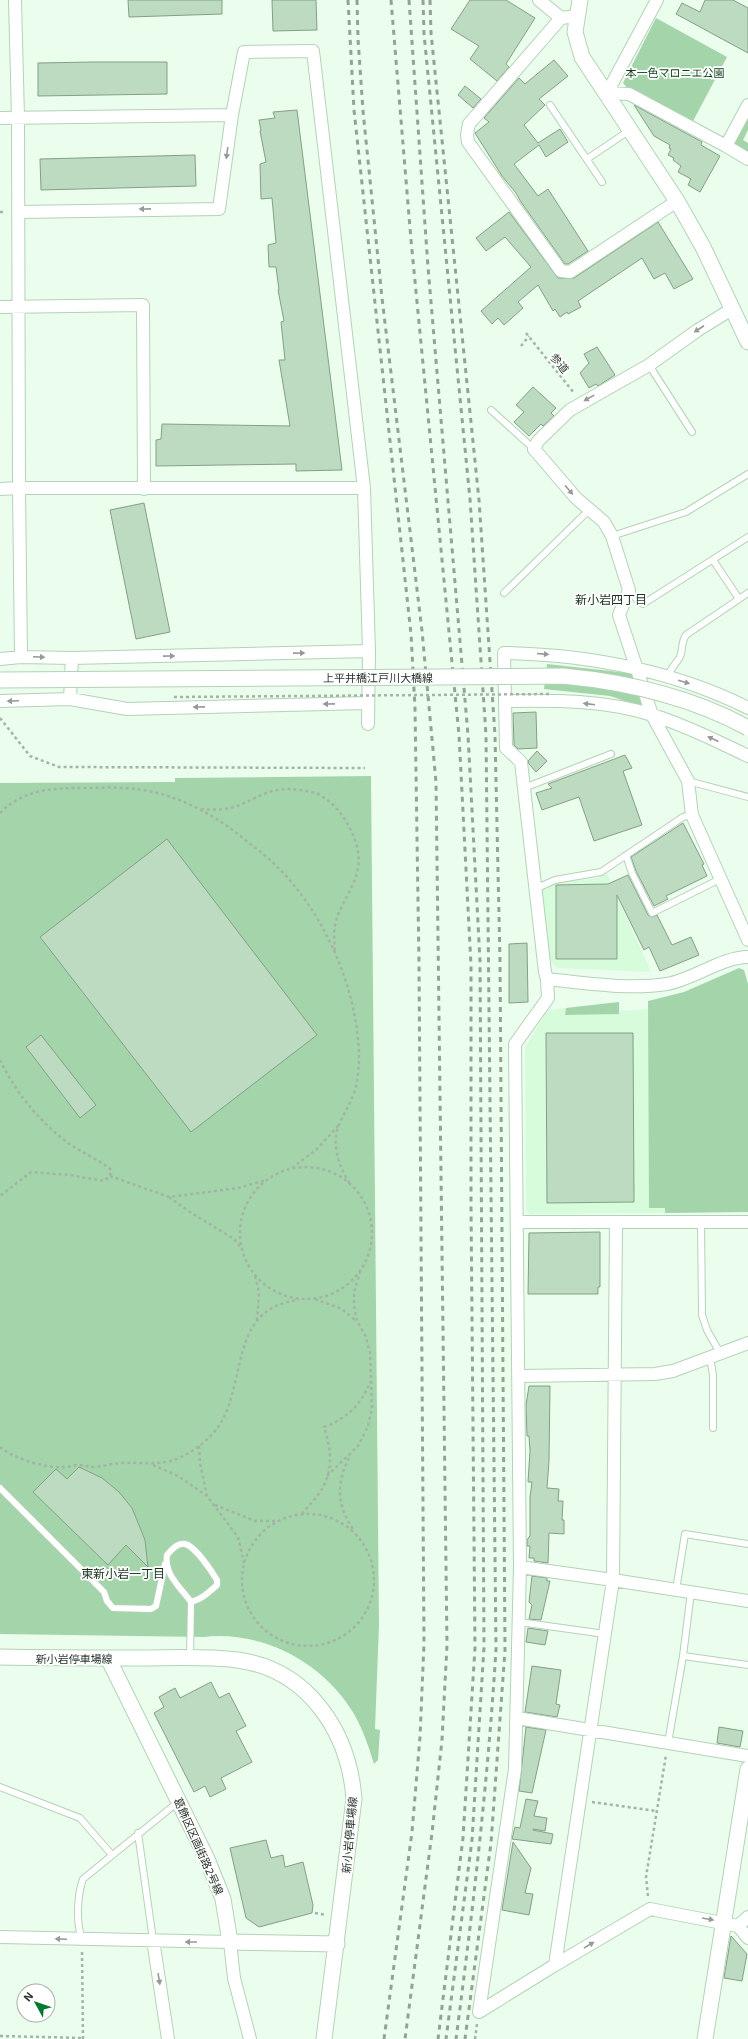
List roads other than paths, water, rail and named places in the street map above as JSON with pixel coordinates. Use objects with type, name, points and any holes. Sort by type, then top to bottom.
[{"type":"street","points":[[15,0],[18,118],[21,657]]},
{"type":"street","points":[[539,0],[561,18]]},
{"type":"street","points":[[580,0],[575,32],[582,57],[631,129],[677,201],[704,248],[748,342]]},
{"type":"street","points":[[607,93],[656,0]]},
{"type":"street","points":[[577,16],[561,18],[469,124],[466,135],[468,142],[561,271],[570,272],[677,201]]},
{"type":"street","points":[[18,212],[219,209],[232,115],[244,52],[313,51],[364,488],[369,651],[368,724]]},
{"type":"street","points":[[607,93],[629,94],[748,159]]},
{"type":"street","points":[[726,146],[748,105]]},
{"type":"street","points":[[0,118],[232,115]]},
{"type":"street","points":[[0,306],[144,305],[144,489]]},
{"type":"street","points":[[732,309],[698,330],[649,365],[570,410],[538,441],[534,449],[576,498],[604,522],[612,536],[629,590],[619,615],[652,715],[688,781],[692,815],[748,940]]},
{"type":"street","points":[[0,489],[364,488]]},
{"type":"street","points":[[0,659],[21,657],[72,658],[369,651]]},
{"type":"street","points":[[748,708],[698,685],[637,668],[569,657],[504,653],[506,748],[522,762],[548,998],[515,1044],[518,1222],[520,1567],[517,1718],[515,1768],[479,2012],[650,1909],[724,1922],[738,1926],[748,1938]]},
{"type":"street","points":[[70,699],[72,658]]},
{"type":"street","name":"上平井橋江戸川大橋線","points":[[0,680],[563,676],[591,679],[664,695],[699,705],[748,728]]},
{"type":"street","points":[[0,701],[70,699],[127,709],[368,703]]},
{"type":"street","points":[[505,701],[561,701],[603,705],[652,715],[688,728],[748,756]]},
{"type":"street","points":[[547,980],[606,985],[667,984],[698,974],[737,957],[748,957]]},
{"type":"street","points":[[518,1222],[748,1222]]},
{"type":"street","points":[[555,1965],[613,1580],[616,1222]]},
{"type":"street","points":[[519,1376],[661,1373],[673,1371],[748,1343]]},
{"type":"street","points":[[520,1567],[748,1601]]},
{"type":"street","name":"新小岩停車場線","points":[[0,1657],[190,1658],[238,1660],[274,1672],[286,1678],[309,1696],[331,1722],[346,1755],[351,1770],[354,1799],[324,2039]]},
{"type":"street","name":"葛飾区区画街路2号線","points":[[108,1658],[207,1859],[223,1900],[230,1942]]},
{"type":"street","points":[[517,1718],[748,1756]]},
{"type":"street","points":[[705,2039],[724,1922],[745,1809],[748,1768]]},
{"type":"street","points":[[738,1926],[748,1917]]},
{"type":"street","points":[[0,1937],[82,1940],[337,1944]]},
{"type":"street","points":[[153,1940],[168,2039]]},
{"type":"street","points":[[230,1942],[234,1978],[250,2039]]},
{"type":"lane","points":[[550,105],[602,182]]},
{"type":"lane","points":[[587,159],[631,129]]},
{"type":"lane","points":[[649,365],[692,432]]},
{"type":"lane","points":[[491,410],[534,449]]},
{"type":"lane","points":[[612,536],[686,512],[748,474]]},
{"type":"lane","points":[[504,593],[589,510]]},
{"type":"lane","points":[[629,590],[639,602],[643,604],[748,537]]},
{"type":"lane","points":[[713,560],[739,599]]},
{"type":"lane","points":[[668,677],[669,672],[680,656],[682,640],[686,635],[748,593]]},
{"type":"lane","points":[[524,788],[611,754]]},
{"type":"lane","points":[[688,781],[748,797]]},
{"type":"lane","points":[[535,889],[555,880],[601,872],[683,817],[692,815]]},
{"type":"lane","points":[[626,855],[632,873],[652,913],[720,879]]},
{"type":"lane","points":[[701,1222],[702,1315],[715,1355],[713,1375],[713,1428]]},
{"type":"lane","points":[[0,1488],[104,1592],[107,1601],[113,1608],[151,1609],[156,1606],[167,1554],[172,1549],[185,1544],[192,1548],[213,1574],[217,1580],[217,1585],[199,1600],[191,1602]]},
{"type":"lane","points":[[676,1590],[685,1534],[748,1544]]},
{"type":"lane","points":[[165,1564],[167,1572],[191,1602],[190,1658]]},
{"type":"lane","points":[[668,1743],[683,1656],[691,1592]]},
{"type":"lane","points":[[519,1622],[605,1634]]},
{"type":"lane","points":[[683,1656],[748,1665]]},
{"type":"lane","points":[[0,1787],[80,1818],[112,1855]]},
{"type":"lane","points":[[82,1940],[79,1931],[80,1888],[83,1879],[179,1801]]},
{"type":"lane","points":[[138,1833],[153,1940]]},
{"type":"railway","points":[[348,0],[354,110],[411,634],[415,708],[419,964],[424,1643],[420,1737],[412,1832],[384,2039]]},
{"type":"railway","points":[[357,0],[363,111],[382,298],[422,631],[436,782],[447,1645],[442,1740],[432,1833],[405,2039]]},
{"type":"railway","points":[[391,0],[411,240],[459,735],[471,965],[471,1206],[475,1648],[463,1838],[438,2039]]},
{"type":"railway","points":[[409,0],[428,267],[468,735],[480,961],[484,1647],[472,1840],[446,2039]]},
{"type":"railway","points":[[423,0],[424,34],[470,499],[486,735],[496,1649],[489,1747],[456,2039]]},
{"type":"railway","points":[[430,0],[431,33],[479,500],[495,735],[500,961],[505,1650],[491,1843],[465,2039]]},
{"type":"district","name":"新小岩四丁目","points":[[611,599]]},
{"type":"district","name":"東新小岩一丁目","points":[[123,1573]]},
{"type":"park label","name":"本一色マロニエ公園","points":[[675,72]]}]
